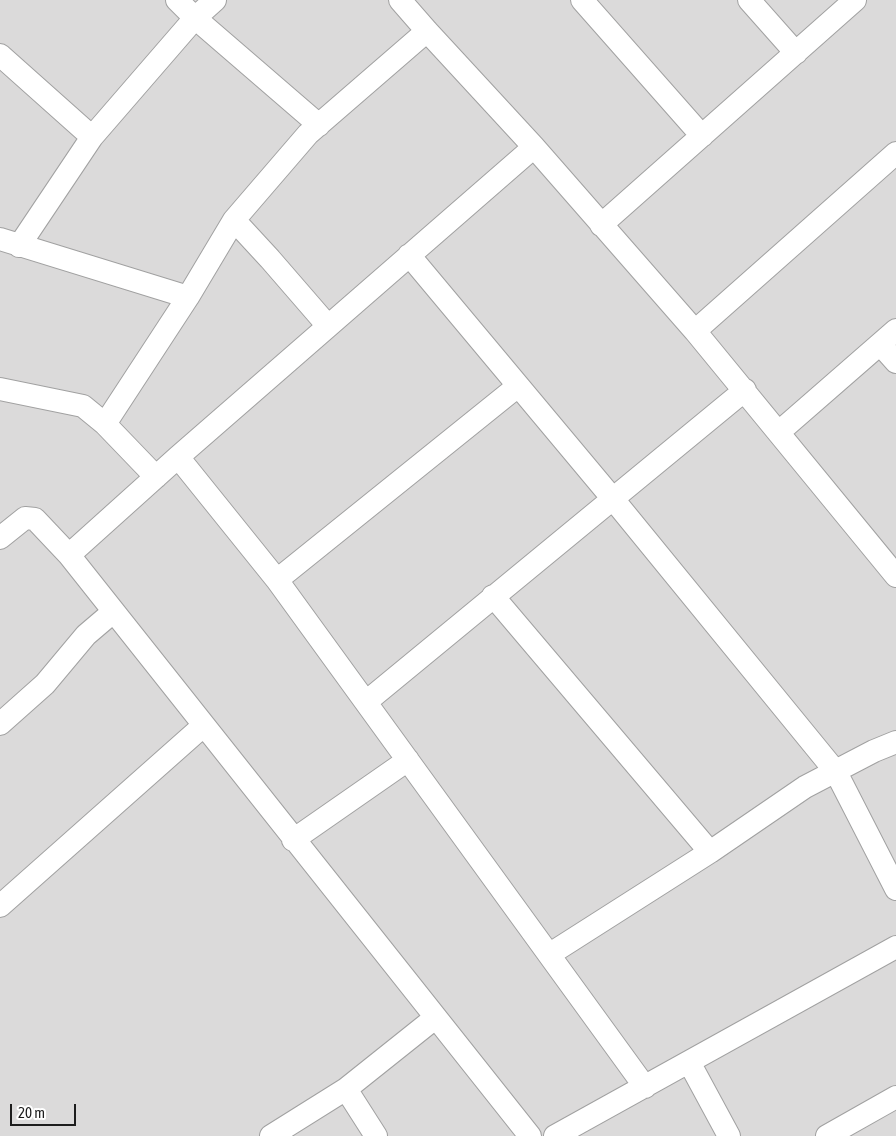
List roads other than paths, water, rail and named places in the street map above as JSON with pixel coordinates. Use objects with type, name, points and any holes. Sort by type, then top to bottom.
[{"type":"street","points":[[177,0],[195,18],[319,125]]},
{"type":"street","points":[[188,297],[10,242],[92,137],[195,18],[215,0]]},
{"type":"street","points":[[400,0],[534,147],[695,331],[896,576]]},
{"type":"street","points":[[582,0],[702,136]]},
{"type":"street","points":[[749,0],[796,53]]},
{"type":"street","points":[[602,226],[855,0]]},
{"type":"street","points":[[105,424],[188,297],[234,220],[308,134],[427,31]]},
{"type":"street","points":[[0,55],[92,137]]},
{"type":"street","points":[[69,555],[178,457],[534,147]]},
{"type":"street","points":[[695,331],[896,153]]},
{"type":"street","points":[[234,220],[328,326]]},
{"type":"street","points":[[409,255],[836,772],[896,889]]},
{"type":"street","points":[[779,432],[888,337],[896,362]]},
{"type":"street","points":[[277,580],[518,386]]},
{"type":"street","points":[[0,389],[83,406],[105,424],[156,477]]},
{"type":"street","points":[[366,702],[745,390]]},
{"type":"street","points":[[178,457],[277,580],[645,1087]]},
{"type":"street","points":[[0,538],[25,518],[35,519],[69,555],[293,840],[530,1136]]},
{"type":"street","points":[[493,596],[710,852]]},
{"type":"street","points":[[0,724],[45,684],[86,635],[113,612]]},
{"type":"street","points":[[0,906],[203,726]]},
{"type":"street","points":[[550,954],[710,852],[805,788],[896,742]]},
{"type":"street","points":[[293,840],[408,760]]},
{"type":"street","points":[[555,1136],[896,947]]},
{"type":"street","points":[[271,1136],[346,1089],[435,1018]]},
{"type":"street","points":[[689,1062],[729,1136]]},
{"type":"street","points":[[346,1089],[376,1136]]},
{"type":"street","points":[[827,1136],[864,1127],[896,1097]]}]
